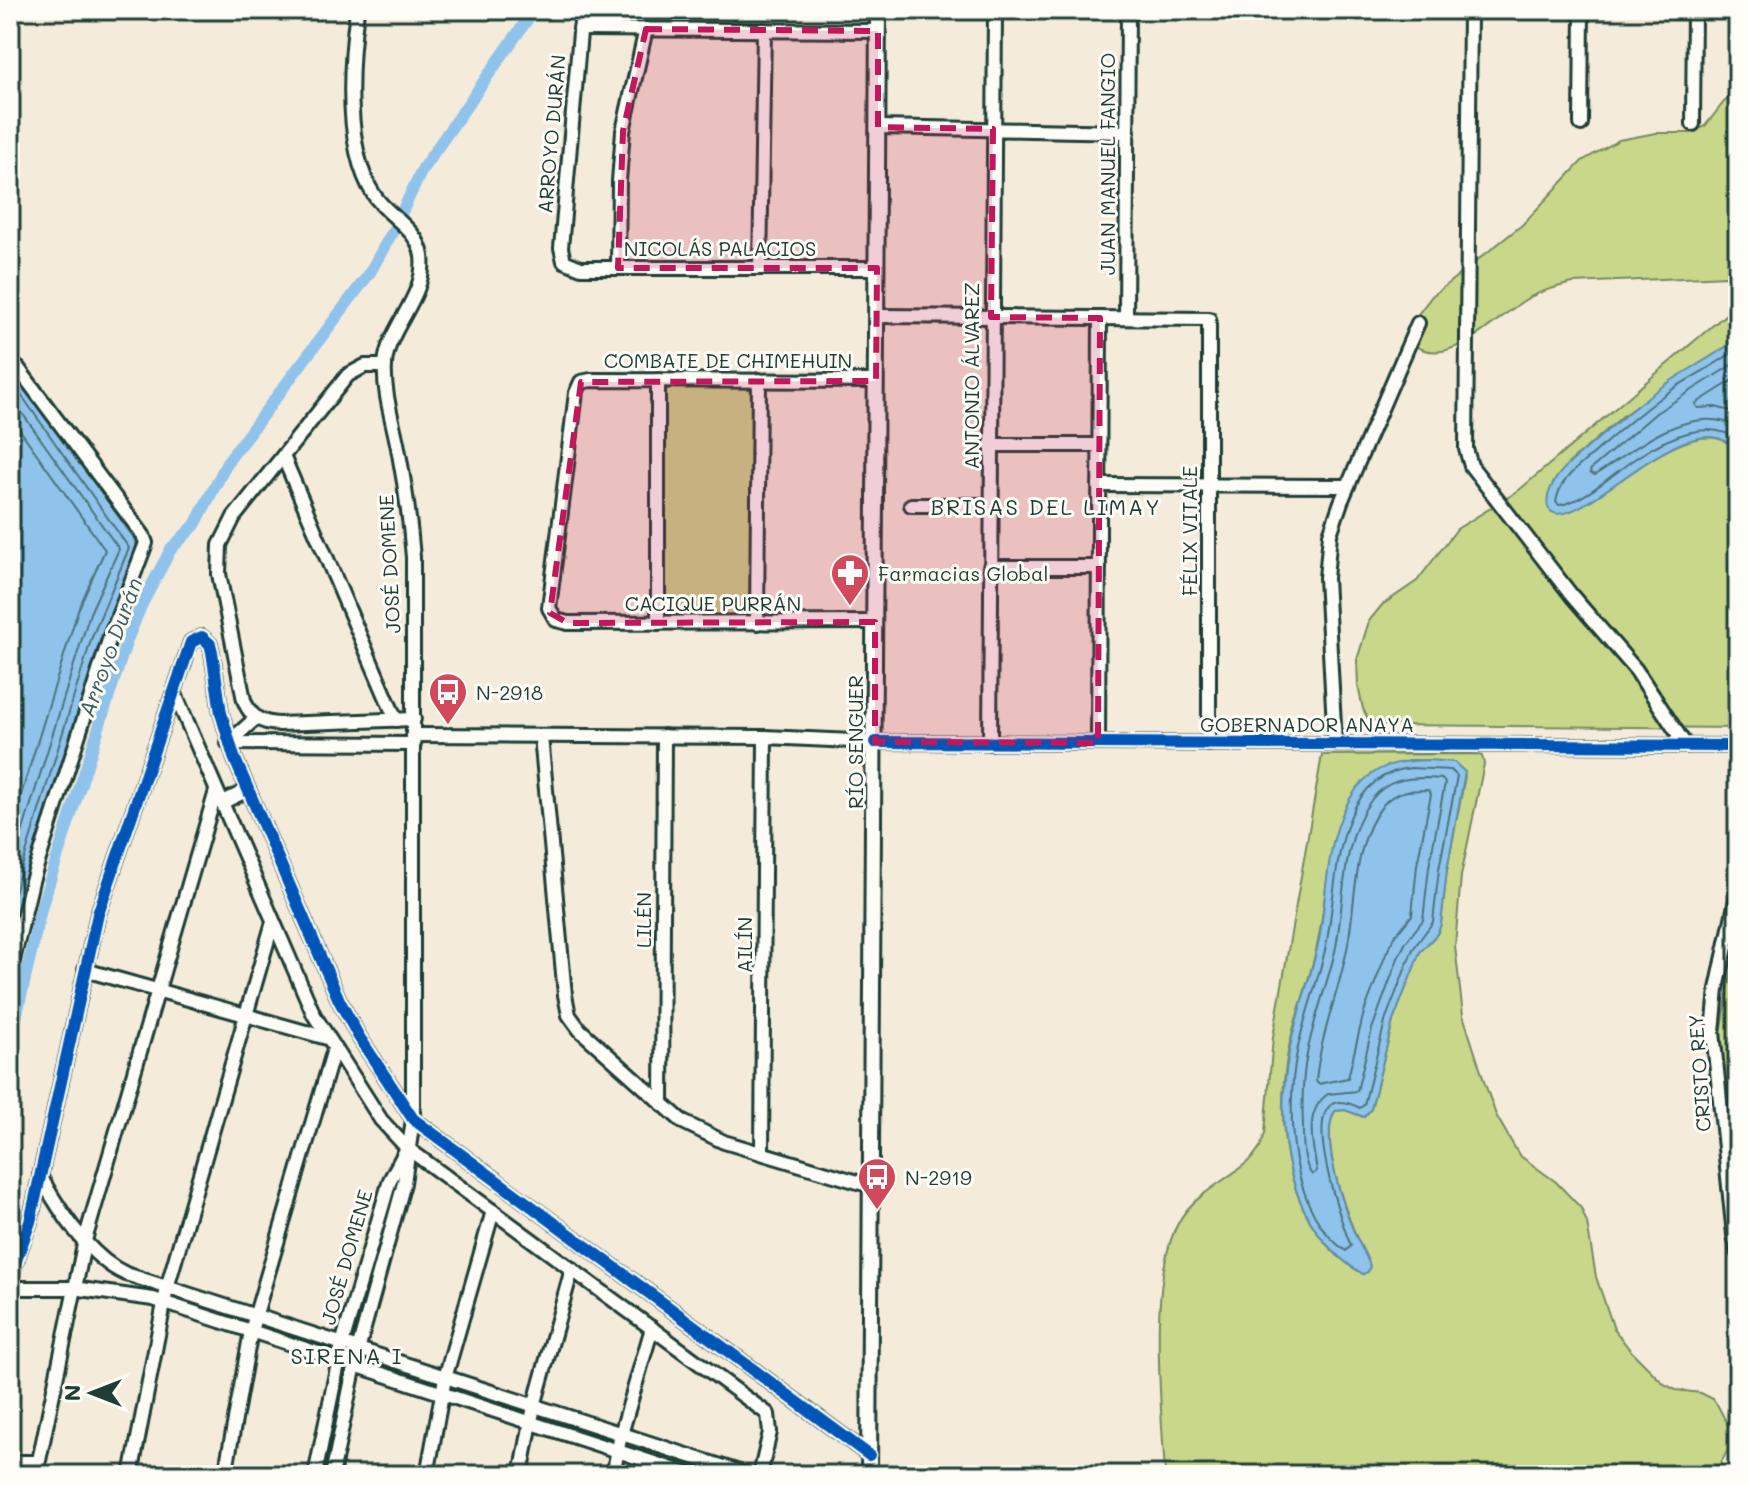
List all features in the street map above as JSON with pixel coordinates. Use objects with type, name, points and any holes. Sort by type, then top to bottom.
[{"type":"main road","name":"RÍO SENGUER","points":[[869,1475],[878,10]]},
{"type":"street","name":"JOSÉ DOMENE","points":[[332,1475],[354,1366],[404,1183],[413,1119],[411,528],[387,395],[385,366],[387,352],[419,287],[423,259],[414,235],[376,199],[360,165],[353,99],[357,10]]},
{"type":"street","name":"ARROYO DURÁN","points":[[564,261],[561,248],[582,10]]},
{"type":"street","name":"ANTONIO ÁLVAREZ","points":[[990,743],[995,10]]},
{"type":"street","name":"JUAN MANUEL FANGIO","points":[[1126,318],[1128,10]]},
{"type":"street","points":[[1470,10],[1466,449],[1471,466],[1572,596],[1636,670],[1686,746]]},
{"type":"street","points":[[1581,124],[1582,10]]},
{"type":"street","points":[[1693,124],[1694,10]]},
{"type":"street","points":[[580,29],[878,31]]},
{"type":"street","points":[[618,268],[623,131],[646,29]]},
{"type":"street","points":[[760,268],[764,30]]},
{"type":"street","points":[[878,127],[1128,132]]},
{"type":"street","name":"NICOLÁS PALACIOS","points":[[564,261],[575,267],[618,268],[877,268]]},
{"type":"street","points":[[877,316],[1126,318]]},
{"type":"street","points":[[1098,743],[1100,318]]},
{"type":"street","name":"FÉLIX VITALE","points":[[1126,318],[1209,319],[1209,744]]},
{"type":"street","points":[[1335,744],[1326,567],[1332,523],[1418,323]]},
{"type":"street","points":[[10,364],[18,368],[146,543],[109,640],[32,881],[10,973]]},
{"type":"street","points":[[385,366],[365,366],[348,375],[225,531],[218,559],[244,700],[248,711],[256,718],[265,723],[279,724],[414,719]]},
{"type":"street","points":[[658,380],[658,623]]},
{"type":"street","points":[[757,623],[759,380]]},
{"type":"street","name":"COMBATE DE CHIMEHUIN","points":[[552,617],[549,608],[576,393],[581,382],[876,381]]},
{"type":"street","points":[[990,445],[1099,445]]},
{"type":"street","points":[[283,456],[396,720]]},
{"type":"street","points":[[1099,485],[1347,486]]},
{"type":"street","points":[[911,505],[990,505]]},
{"type":"street","points":[[990,567],[1099,567]]},
{"type":"street","name":"CACIQUE PURRÁN","points":[[552,617],[568,623],[875,622]]},
{"type":"street","points":[[10,1277],[23,1245],[85,970],[111,871],[191,642],[198,637],[206,638],[212,652],[228,743],[248,790],[339,1000],[359,1037],[413,1119],[869,1455]]},
{"type":"street","points":[[175,694],[310,1008],[381,1120],[407,1148],[768,1414],[770,1432],[760,1475]]},
{"type":"street","points":[[228,743],[256,718]]},
{"type":"street","points":[[541,736],[569,1015],[580,1030],[694,1129],[871,1186]]},
{"type":"street","name":"GOBERNADOR ANAYA","points":[[228,743],[664,736],[875,742],[1738,746]]},
{"type":"street","name":"LILÉN","points":[[662,1104],[664,736]]},
{"type":"street","name":"AILÍN","points":[[762,1153],[765,737]]},
{"type":"street","points":[[219,797],[248,790]]},
{"type":"street","points":[[10,1462],[37,1469],[85,1240],[158,990],[219,797]]},
{"type":"street","name":"CRISTO REY","points":[[1738,891],[1713,1017],[1732,1158],[1738,1254]]},
{"type":"street","points":[[131,1475],[167,1288],[273,922]]},
{"type":"street","points":[[85,970],[246,1015],[330,1043]]},
{"type":"street","points":[[225,1475],[251,1331],[330,1043]]},
{"type":"street","name":"JOSÉ DOMENE","points":[[315,1475],[342,1344],[390,1180],[407,1148]]},
{"type":"street","points":[[40,1176],[62,1214],[101,1259],[116,1270],[749,1475]]},
{"type":"street","points":[[427,1475],[445,1378],[493,1211]]},
{"type":"street","points":[[521,1475],[534,1406],[572,1269]]},
{"type":"street","points":[[10,1288],[73,1288],[117,1292],[164,1302],[691,1475]]},
{"type":"street","points":[[613,1475],[621,1434],[652,1328]]},
{"type":"highlighted area","points":[[646,29],[878,31],[878,127],[993,129],[991,317],[1100,318],[1098,743],[875,742],[875,622],[568,623],[550,613],[581,382],[876,381],[877,268],[618,268],[623,131]]},
{"type":"green space","points":[[1738,92],[1738,277],[1573,283],[1531,297],[1485,330],[1453,348],[1423,350],[1409,341],[1412,322],[1432,296],[1522,225],[1582,161],[1619,140],[1656,133],[1692,133],[1705,126],[1724,102]]},
{"type":"green space","points":[[1738,304],[1738,338],[1624,415],[1569,463],[1553,484],[1568,512],[1653,458],[1692,440],[1710,438],[1725,442],[1738,454],[1738,728],[1384,725],[1368,719],[1358,686],[1357,660],[1369,621],[1382,605],[1417,581],[1457,529],[1518,491]]},
{"type":"green space","points":[[675,386],[744,387],[754,393],[752,611],[746,618],[671,618],[664,612],[665,393]]},
{"type":"green space","points":[[1322,755],[1482,756],[1484,764],[1461,876],[1455,946],[1463,1015],[1485,1084],[1496,1115],[1519,1155],[1556,1182],[1581,1208],[1587,1223],[1596,1277],[1614,1329],[1664,1384],[1676,1390],[1701,1393],[1713,1399],[1718,1406],[1728,1425],[1730,1438],[1728,1450],[1714,1475],[1165,1475],[1159,1338],[1165,1265],[1173,1235],[1186,1211],[1252,1158],[1265,1133],[1273,1037]],"holes":[[[1411,760],[1443,761],[1465,776],[1447,870],[1441,924],[1437,934],[1420,952],[1393,1021],[1371,1109],[1364,1117],[1345,1110],[1335,1111],[1331,1125],[1330,1143],[1338,1186],[1368,1261],[1363,1274],[1337,1255],[1317,1232],[1302,1206],[1292,1176],[1283,1114],[1288,1052],[1315,955],[1333,846],[1354,794],[1364,785]]]},
{"type":"green space","points":[[1738,933],[1738,1211],[1721,1033]]},
{"type":"water","points":[[1738,338],[1738,454],[1720,439],[1696,438],[1670,449],[1589,502],[1567,512],[1550,511],[1547,502],[1551,488],[1569,464],[1655,391]]},
{"type":"water","points":[[10,369],[16,373],[133,537],[137,550],[100,640],[10,938]]},
{"type":"water","points":[[1427,760],[1454,762],[1465,772],[1447,870],[1441,924],[1437,934],[1420,952],[1393,1021],[1371,1109],[1364,1117],[1345,1110],[1335,1111],[1331,1123],[1334,1171],[1354,1232],[1370,1266],[1368,1272],[1363,1274],[1337,1255],[1317,1232],[1302,1206],[1286,1146],[1285,1083],[1292,1038],[1319,940],[1329,861],[1339,823],[1357,788],[1372,774],[1398,763]]},
{"type":"waterway","name":"Arroyo Durán","points":[[400,216],[423,168],[534,10]]},
{"type":"waterway","name":"Arroyo Durán","points":[[10,1044],[42,905],[127,640],[142,604],[171,549],[195,525],[228,461],[369,274],[394,229]]},
{"type":"cycle path","points":[[10,1277],[30,1222],[98,914],[191,642],[202,637],[210,644],[221,713],[234,757],[339,1000],[359,1037],[413,1119],[869,1455]]},
{"type":"cycle path","points":[[875,742],[1738,746]]},
{"type":"place","name":"Farmacias Global","points":[[850,607]]},
{"type":"place","name":"N-2918","points":[[448,726]]},
{"type":"place","name":"N-2919","points":[[877,1211]]},
{"type":"district","name":"BRISAS DEL LIMAY","points":[[1046,506]]},
{"type":"district","name":"SIRENA I","points":[[347,1355]]}]
